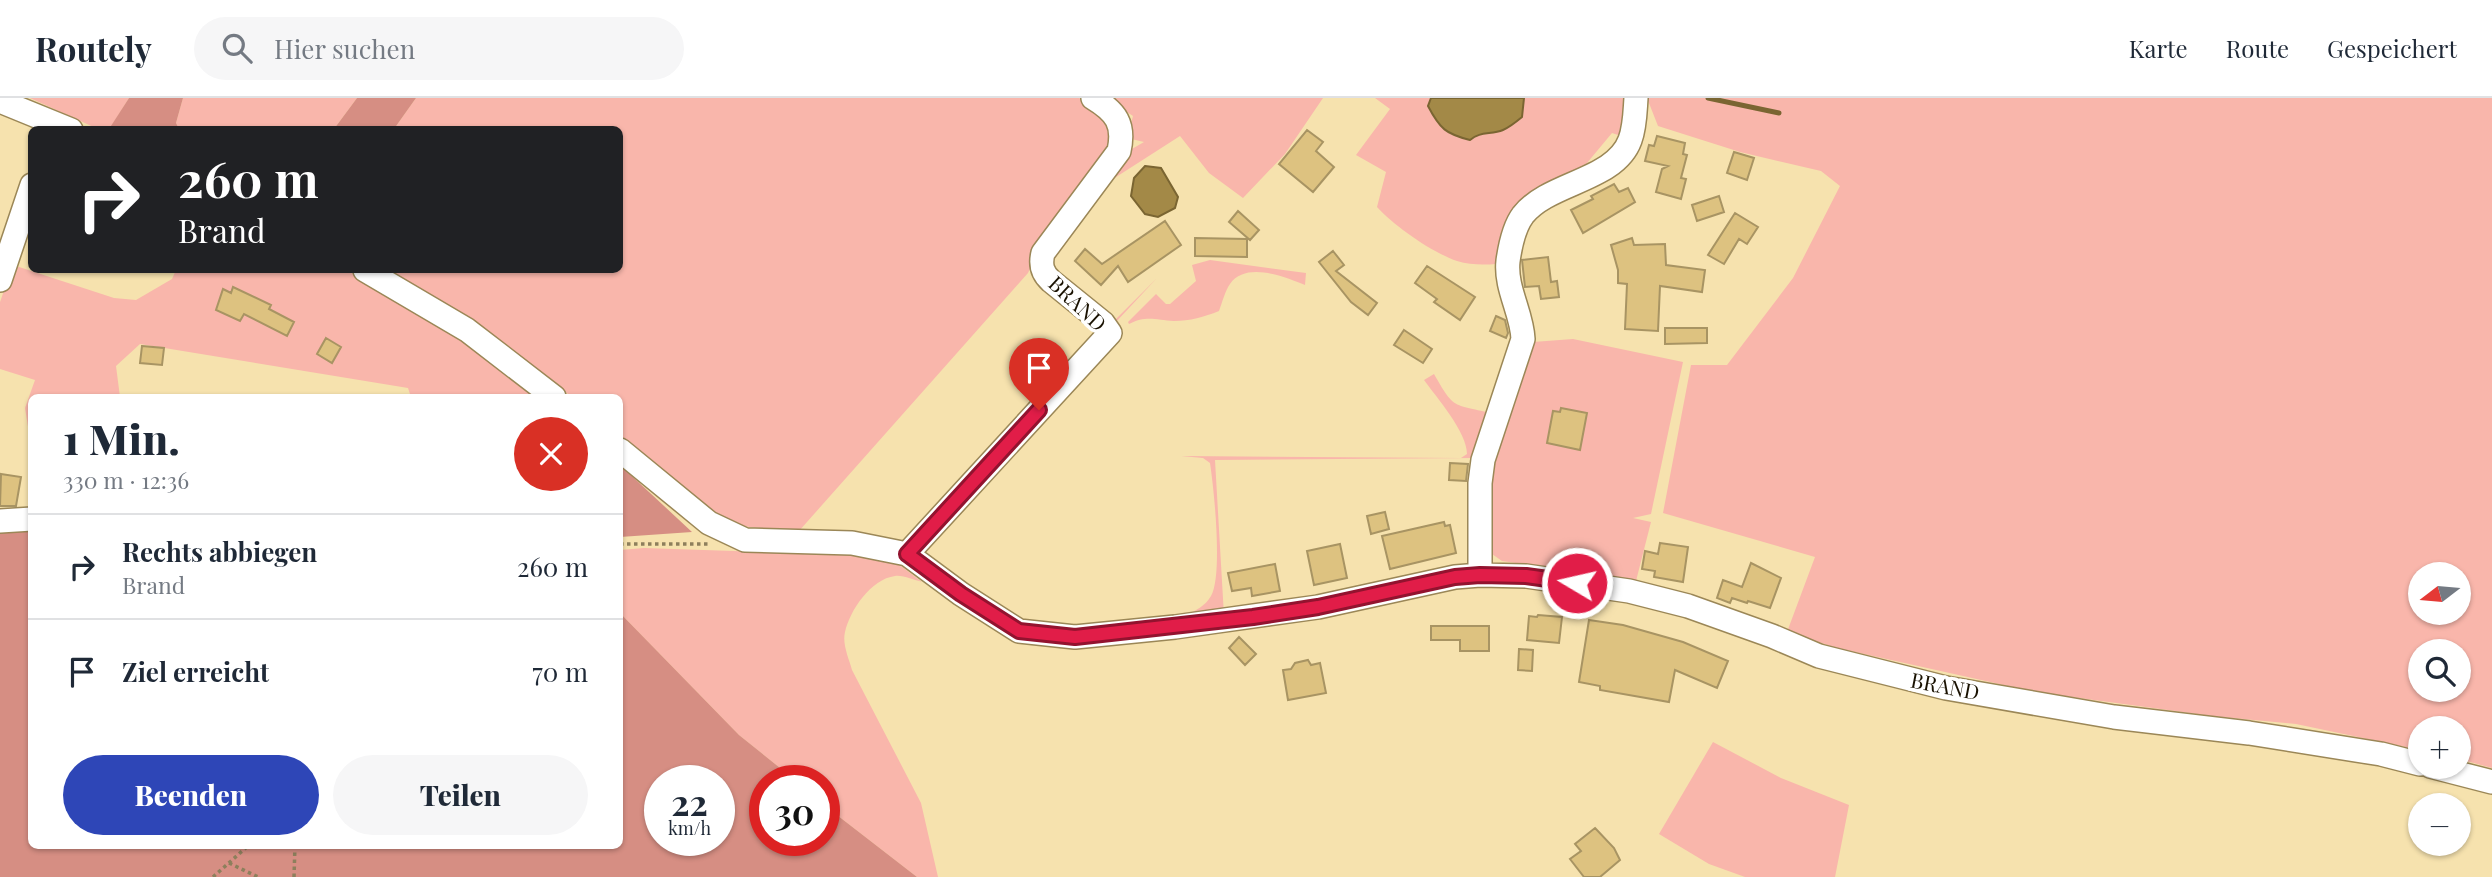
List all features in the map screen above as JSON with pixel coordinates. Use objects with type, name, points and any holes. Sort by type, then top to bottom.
[{"type":"street","name":"BRAND","points":[[907,554],[1110,333],[1103,323],[1051,281],[1041,266],[1043,253],[1119,151],[1121,141],[1117,117],[1093,98]]},
{"type":"street","points":[[1480,575],[1480,483],[1483,460],[1523,339],[1508,271],[1516,229],[1522,216],[1547,196],[1616,160],[1630,141],[1636,98]]},
{"type":"street","points":[[0,101],[56,126]]},
{"type":"street","points":[[0,280],[28,197]]},
{"type":"street","points":[[370,273],[467,330],[550,394]]},
{"type":"street","points":[[623,452],[709,523],[744,540]]},
{"type":"street","points":[[0,521],[28,519]]},
{"type":"street","name":"BRAND","points":[[744,540],[852,543],[907,554],[961,594],[1019,631],[1075,637],[1232,621],[1318,607],[1455,577],[1526,576],[1629,591],[1688,606],[1819,656],[1946,688],[2114,717],[2249,733],[2381,754],[2408,761]]},
{"type":"street","points":[[2471,777],[2492,782]]},
{"type":"path","points":[[623,544],[662,543],[689,546],[744,540]]},
{"type":"path","points":[[213,877],[245,849]]},
{"type":"path","points":[[294,877],[295,849]]},
{"type":"path","points":[[229,863],[258,877]]},
{"type":"shaded area","points":[[30,98],[129,98],[112,126],[91,126]]},
{"type":"shaded area","points":[[129,98],[183,98],[178,126],[111,126]]},
{"type":"shaded area","points":[[183,98],[357,98],[336,126],[177,126]]},
{"type":"shaded area","points":[[357,98],[416,98],[396,126],[336,126]]},
{"type":"shaded area","points":[[416,98],[1079,98],[1113,118],[1118,140],[1040,247],[1028,273],[799,531],[749,527],[730,522],[701,502],[623,437],[623,394],[568,394],[470,319],[392,273],[623,273],[623,126],[396,126]]},
{"type":"shaded area","points":[[1106,98],[1323,98],[1285,154],[1243,198],[1209,173],[1180,136],[1113,179],[1050,265],[1114,321],[1157,278],[1115,323],[1111,323],[1052,274],[1047,264],[1053,247],[1125,153],[1144,142],[1127,138],[1133,116]]},
{"type":"shaded area","points":[[1375,98],[1431,98],[1428,106],[1463,127],[1484,133],[1508,126],[1522,117],[1524,98],[1631,98],[1624,137],[1612,133],[1587,163],[1566,180],[1499,248],[1496,264],[1481,265],[1457,261],[1437,252],[1403,230],[1377,207],[1386,172],[1356,155],[1390,109]]},
{"type":"shaded area","points":[[1431,98],[1524,98],[1522,117],[1515,123],[1503,130],[1478,135],[1470,140],[1449,133],[1440,125],[1428,106]]},
{"type":"shaded area","points":[[1647,98],[2492,98],[2492,768],[2471,762],[2471,716],[2408,716],[2408,747],[2296,724],[2212,716],[2035,692],[1837,648],[1787,632],[1815,557],[1663,513],[1691,365],[1727,365],[1793,278],[1840,186],[1821,171],[1740,152],[1658,126]]},
{"type":"shaded area","points":[[1145,166],[1161,168],[1178,197],[1175,208],[1158,217],[1145,214],[1131,196],[1134,178]]},
{"type":"shaded area","points":[[1210,260],[1306,273],[1305,285],[1266,273],[1246,273],[1230,284],[1219,311],[1186,320],[1146,319],[1129,324],[1156,294],[1166,304],[1170,304],[1196,281],[1192,265]]},
{"type":"shaded area","points":[[13,265],[28,270],[28,273],[37,273],[114,298],[136,300],[172,279],[175,273],[351,273],[449,327],[534,394],[410,394],[408,388],[140,344],[116,366],[120,394],[30,394],[35,380],[0,369],[0,302]]},
{"type":"shaded area","points":[[1573,339],[1683,362],[1651,514],[1633,518],[1651,522],[1636,581],[1502,561],[1492,554],[1487,542],[1490,451],[1533,342]]},
{"type":"shaded area","points":[[1434,374],[1455,403],[1491,413],[1476,458],[1215,460],[1224,616],[1185,615],[1200,608],[1211,596],[1215,585],[1217,552],[1210,463],[1203,458],[1181,456],[1461,458],[1467,454],[1462,436],[1424,380]]},
{"type":"shaded area","points":[[28,400],[28,426],[25,408]]},
{"type":"shaded area","points":[[623,468],[692,532],[623,537]]},
{"type":"shaded area","points":[[28,528],[28,849],[623,849],[623,616],[739,735],[776,765],[749,765],[749,856],[840,856],[840,817],[917,877],[0,877],[0,529]]},
{"type":"shaded area","points":[[644,548],[857,555],[897,563],[922,582],[895,576],[886,578],[870,589],[852,614],[844,641],[852,670],[921,803],[938,877],[917,877],[840,817],[840,765],[776,765],[739,735],[623,616],[623,550]]},
{"type":"shaded area","points":[[1713,742],[1781,778],[1849,805],[1835,877],[1745,877],[1709,864],[1659,834]]},
{"type":"building","points":[[1307,130],[1323,142],[1316,151],[1334,167],[1313,192],[1279,164]]},
{"type":"building","points":[[1657,136],[1685,143],[1683,154],[1687,155],[1681,178],[1686,179],[1681,199],[1656,192],[1662,169],[1668,166],[1645,161],[1649,145],[1654,146]]},
{"type":"building","points":[[1734,152],[1754,158],[1747,180],[1727,173]]},
{"type":"building","points":[[1614,184],[1619,192],[1628,188],[1635,202],[1583,233],[1571,210]]},
{"type":"building","points":[[1719,196],[1724,212],[1697,221],[1692,205]]},
{"type":"building","points":[[1238,211],[1259,230],[1250,240],[1229,222]]},
{"type":"building","points":[[1735,213],[1758,227],[1747,244],[1739,239],[1724,264],[1708,255]]},
{"type":"building","points":[[1165,221],[1181,245],[1128,282],[1118,266],[1101,285],[1075,261],[1085,249],[1102,264]]},
{"type":"building","points":[[1195,238],[1247,239],[1247,257],[1195,256]]},
{"type":"building","points":[[1632,238],[1634,245],[1665,244],[1666,265],[1705,270],[1702,292],[1660,286],[1658,331],[1625,329],[1627,284],[1618,283],[1618,270],[1611,245]]},
{"type":"building","points":[[1333,251],[1344,265],[1336,271],[1377,303],[1368,315],[1351,302],[1319,262]]},
{"type":"building","points":[[1548,257],[1551,282],[1557,281],[1559,297],[1541,299],[1539,286],[1525,287],[1522,260]]},
{"type":"building","points":[[1427,266],[1475,297],[1460,320],[1434,302],[1437,299],[1415,283]]},
{"type":"building","points":[[233,287],[271,305],[269,309],[294,322],[287,336],[244,314],[240,321],[216,310],[223,289],[231,293]]},
{"type":"building","points":[[1496,316],[1505,320],[1508,333],[1506,338],[1490,331]]},
{"type":"building","points":[[1665,328],[1707,328],[1707,343],[1665,344]]},
{"type":"building","points":[[1404,330],[1432,349],[1423,363],[1394,345]]},
{"type":"building","points":[[326,338],[341,347],[332,363],[317,354]]},
{"type":"building","points":[[142,346],[164,348],[162,365],[140,363]]},
{"type":"building","points":[[1561,408],[1587,413],[1580,450],[1547,443],[1553,411],[1560,412]]},
{"type":"building","points":[[1450,463],[1468,464],[1466,481],[1449,480]]},
{"type":"building","points":[[1,474],[21,477],[16,506],[0,506]]},
{"type":"building","points":[[1385,512],[1389,529],[1371,534],[1367,516]]},
{"type":"building","points":[[1444,522],[1445,526],[1450,525],[1456,553],[1390,569],[1382,536]]},
{"type":"building","points":[[1660,543],[1688,547],[1683,582],[1654,577],[1655,571],[1642,569],[1645,551],[1658,554]]},
{"type":"building","points":[[1340,544],[1347,578],[1314,585],[1307,551]]},
{"type":"building","points":[[1751,563],[1781,578],[1770,608],[1748,601],[1747,603],[1732,598],[1730,603],[1717,598],[1723,580],[1742,587]]},
{"type":"building","points":[[1275,564],[1280,591],[1252,596],[1251,588],[1232,591],[1228,573]]},
{"type":"building","points":[[1529,616],[1562,617],[1559,643],[1527,640]]},
{"type":"building","points":[[1589,620],[1623,625],[1683,642],[1728,661],[1717,688],[1675,670],[1669,702],[1600,690],[1600,686],[1579,682]]},
{"type":"building","points":[[1431,626],[1489,626],[1489,651],[1460,651],[1460,640],[1431,640]]},
{"type":"building","points":[[1239,637],[1256,654],[1245,665],[1229,648]]},
{"type":"building","points":[[1519,649],[1533,650],[1532,671],[1518,670]]},
{"type":"building","points":[[1308,660],[1311,665],[1320,663],[1326,693],[1288,700],[1283,670]]},
{"type":"building","points":[[1595,828],[1614,848],[1620,860],[1600,877],[1584,877],[1570,859],[1581,851],[1575,844]]},
{"type":"waterway","points":[[1708,98],[1779,113]]},
{"type":"route","points":[[1039,410],[907,554],[961,594],[1019,631],[1075,637],[1232,621],[1318,607],[1455,577],[1526,576],[1577,583]]}]
